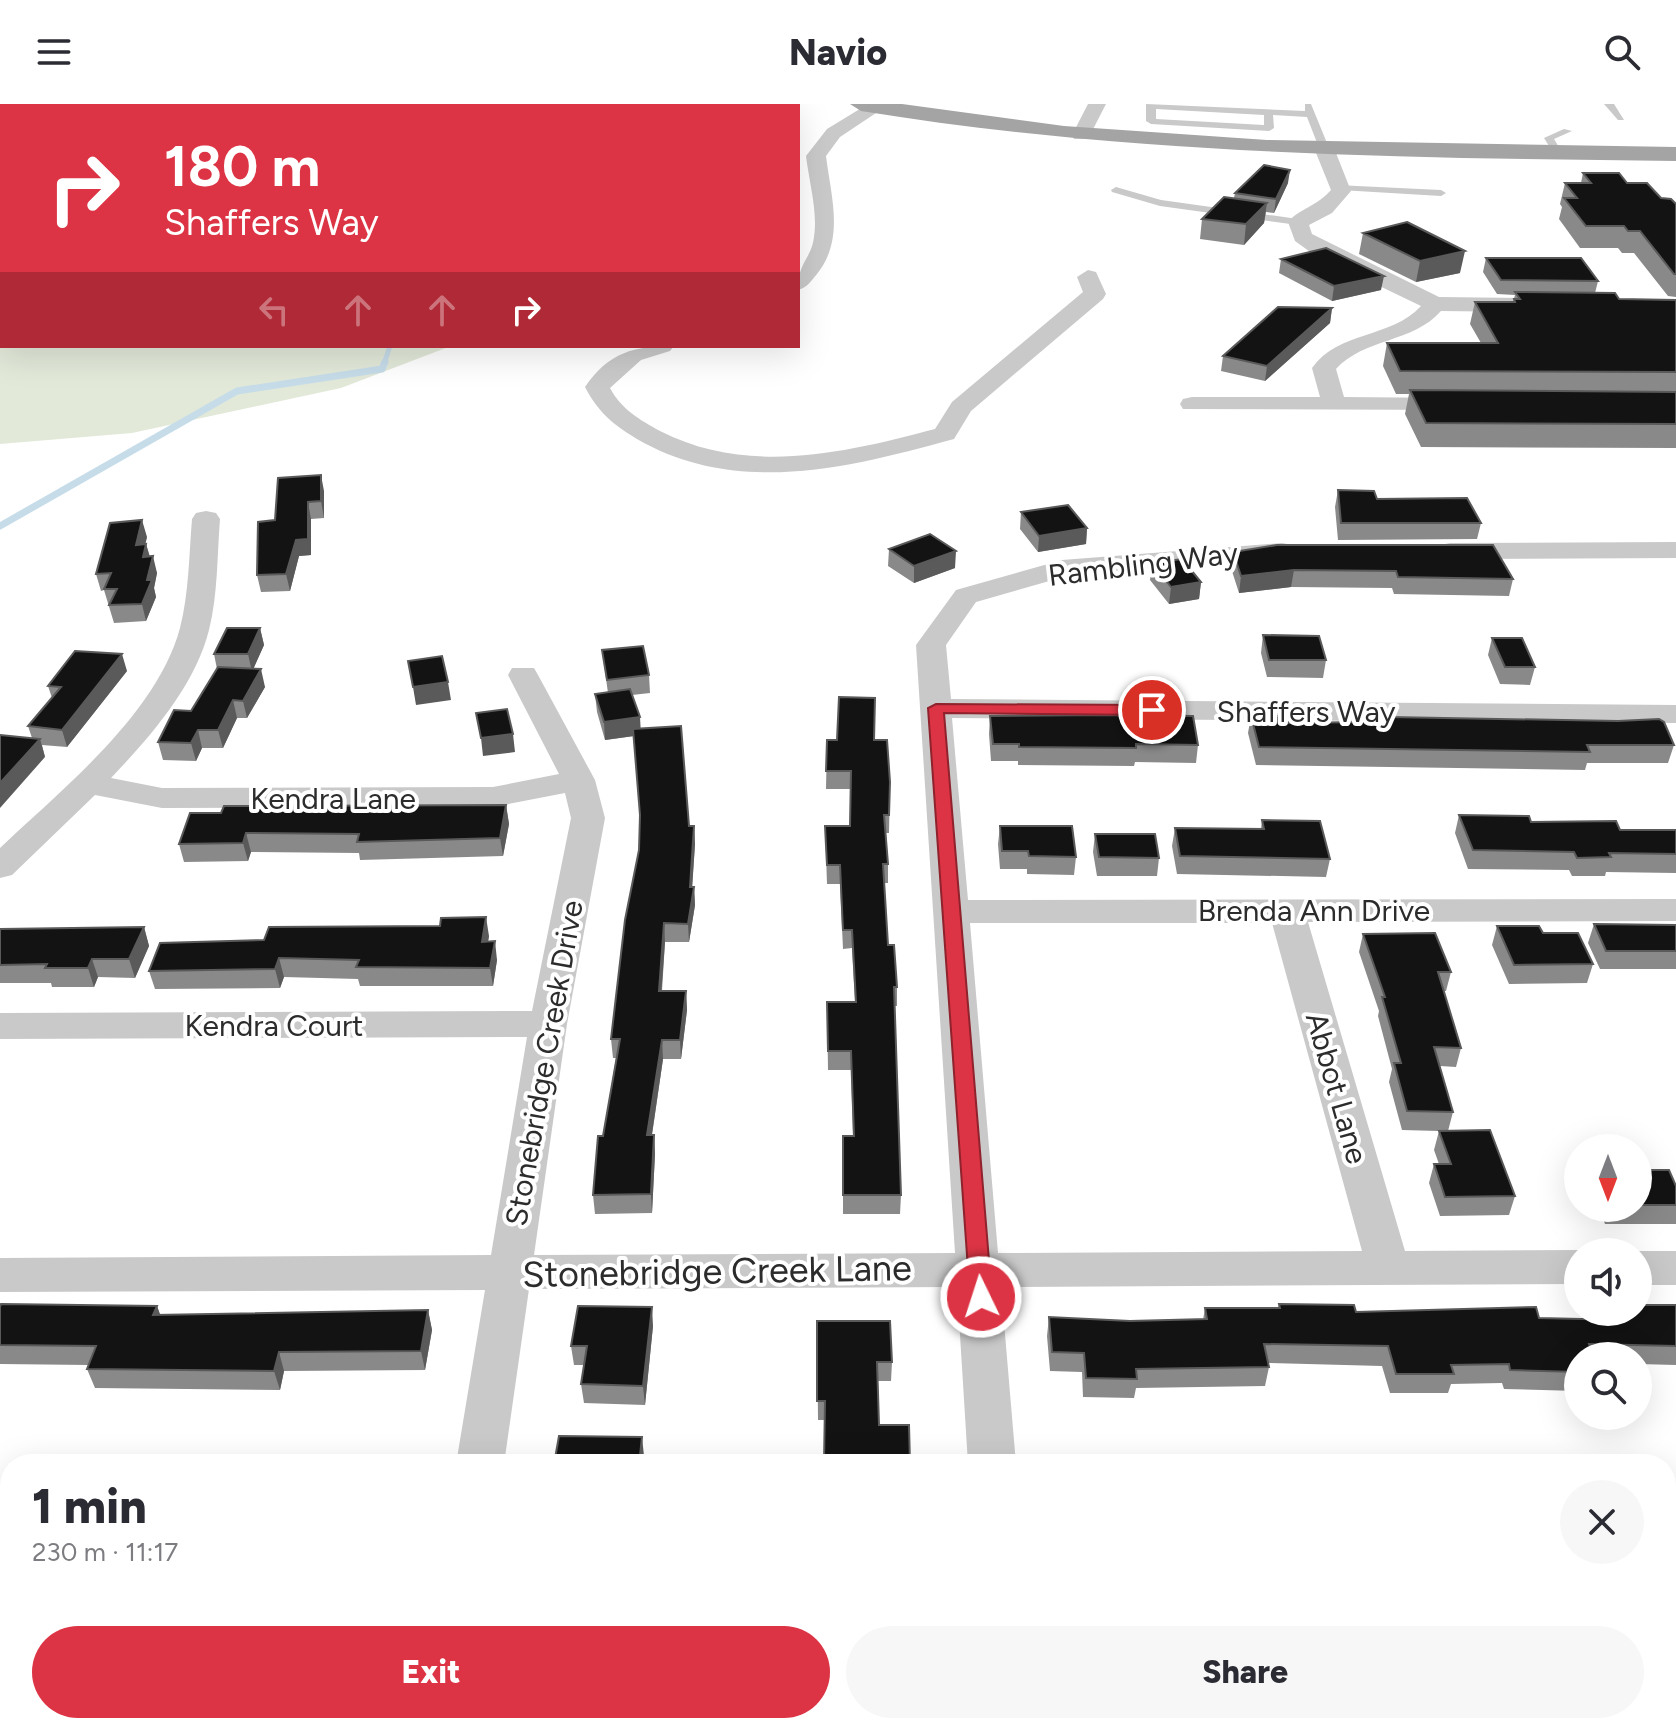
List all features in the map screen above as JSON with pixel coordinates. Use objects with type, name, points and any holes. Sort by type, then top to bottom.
[{"type":"main road","points":[[868,105],[1081,135],[1324,148],[1562,142],[1676,154]]},
{"type":"street","points":[[1081,135],[1097,104]]},
{"type":"street","points":[[800,280],[818,258],[825,237],[816,156],[820,144],[868,105]]},
{"type":"street","points":[[1324,148],[1340,187],[1336,198],[1325,209],[1298,222],[1302,237],[1435,304],[1540,305]]},
{"type":"street","points":[[656,348],[633,355],[597,387],[607,409],[654,440],[685,454],[769,466],[829,462],[945,434],[961,407],[1095,294],[1088,277]]},
{"type":"street","points":[[1334,404],[1324,368],[1329,359],[1361,344],[1407,330],[1425,320],[1435,304]]},
{"type":"street","points":[[1192,404],[1474,405]]},
{"type":"street","points":[[0,867],[86,783],[165,695],[192,637],[206,519]]},
{"type":"street","points":[[1412,551],[1676,550]]},
{"type":"street","name":"Rambling Way","points":[[991,1454],[931,645],[966,596],[1072,566],[1241,551],[1318,551]]},
{"type":"street","name":"Stonebridge Creek Drive","points":[[482,1454],[548,1024],[588,818],[579,780],[523,675]]},
{"type":"street","name":"Shaffers Way","points":[[936,708],[1676,714]]},
{"type":"street","name":"Kendra Lane","points":[[86,783],[162,798],[493,797],[579,780]]},
{"type":"street","name":"Abbot Lane","points":[[1286,910],[1388,1267]]},
{"type":"street","name":"Brenda Ann Drive","points":[[952,912],[1676,910]]},
{"type":"street","name":"Kendra Court","points":[[0,1026],[548,1024]]},
{"type":"street","name":"Stonebridge Creek Lane","points":[[0,1275],[1564,1267]]},
{"type":"street","points":[[1652,1268],[1676,1268]]},
{"type":"lane","points":[[1609,104],[1621,118]]},
{"type":"lane","points":[[1268,112],[1269,128],[1245,118],[1177,112],[1151,121],[1151,105],[1177,112],[1201,116],[1245,118],[1281,108],[1309,109],[1324,148]]},
{"type":"lane","points":[[1340,187],[1441,193]]},
{"type":"lane","points":[[1116,190],[1160,203],[1298,222]]},
{"type":"green space","points":[[0,348],[446,348],[341,388],[132,433],[0,444]]},
{"type":"building","points":[[1264,165],[1290,170],[1276,199],[1235,193]]},
{"type":"building","points":[[1583,173],[1619,173],[1627,183],[1647,183],[1661,198],[1671,199],[1676,204],[1676,274],[1640,231],[1628,231],[1624,226],[1586,226],[1564,198],[1577,198],[1565,183],[1591,183]]},
{"type":"building","points":[[1224,197],[1267,203],[1246,224],[1202,219]]},
{"type":"building","points":[[1407,222],[1465,251],[1420,261],[1363,233]]},
{"type":"building","points":[[1326,248],[1384,276],[1334,286],[1281,259]]},
{"type":"building","points":[[1486,258],[1581,258],[1598,281],[1501,280]]},
{"type":"building","points":[[1515,292],[1615,293],[1619,299],[1676,300],[1676,372],[1400,371],[1387,343],[1498,343],[1475,302],[1515,302],[1514,299],[1520,299]]},
{"type":"building","points":[[1278,307],[1332,308],[1267,366],[1223,356]]},
{"type":"building","points":[[1410,390],[1676,392],[1676,424],[1426,423]]},
{"type":"building","points":[[321,475],[321,501],[308,502],[308,539],[296,540],[286,574],[257,575],[258,522],[275,520],[278,478]]},
{"type":"building","points":[[1338,490],[1374,491],[1377,499],[1467,498],[1481,523],[1341,523]]},
{"type":"building","points":[[1068,505],[1087,528],[1039,536],[1021,512]]},
{"type":"building","points":[[142,520],[136,545],[146,544],[143,557],[153,556],[147,580],[152,580],[142,604],[109,605],[117,589],[104,589],[111,573],[96,574],[110,523]]},
{"type":"building","points":[[930,534],[956,551],[914,566],[889,549]]},
{"type":"building","points":[[1277,545],[1493,545],[1513,579],[1398,577],[1396,571],[1294,570],[1241,576],[1233,552]]},
{"type":"building","points":[[1182,559],[1201,582],[1171,587],[1152,563]]},
{"type":"building","points":[[227,628],[260,628],[248,654],[214,654]]},
{"type":"building","points":[[1263,635],[1319,636],[1326,660],[1269,660]]},
{"type":"building","points":[[1492,638],[1522,638],[1535,667],[1505,667]]},
{"type":"building","points":[[643,646],[649,675],[607,680],[602,650]]},
{"type":"building","points":[[75,651],[122,654],[62,730],[28,726],[61,687],[48,686]]},
{"type":"building","points":[[442,656],[448,682],[413,687],[408,661]]},
{"type":"building","points":[[218,667],[261,669],[243,701],[233,700],[218,730],[198,730],[191,743],[158,742],[174,710],[191,711]]},
{"type":"building","points":[[630,689],[640,717],[604,722],[595,694]]},
{"type":"building","points":[[839,697],[875,698],[874,740],[887,740],[889,815],[884,815],[888,864],[883,864],[888,945],[894,945],[897,987],[894,987],[901,1195],[843,1195],[843,1136],[854,1136],[851,1051],[828,1051],[827,1002],[856,1002],[852,930],[843,930],[840,865],[827,865],[825,826],[850,826],[851,771],[826,771],[827,740],[837,740]]},
{"type":"building","points":[[507,709],[513,734],[481,738],[476,713]]},
{"type":"building","points":[[990,716],[1193,716],[1198,745],[1136,744],[1136,748],[993,744]]},
{"type":"building","points":[[1251,716],[1287,716],[1289,723],[1361,722],[1359,717],[1659,719],[1664,722],[1674,745],[1587,745],[1590,752],[1259,747]]},
{"type":"building","points":[[681,726],[689,826],[694,826],[690,887],[694,887],[688,924],[664,923],[659,991],[686,991],[680,1040],[662,1040],[647,1135],[654,1135],[651,1194],[593,1195],[598,1136],[603,1136],[620,1039],[611,1039],[625,920],[639,850],[640,815],[633,729]]},
{"type":"building","points":[[0,735],[40,739],[0,783]]},
{"type":"building","points":[[506,805],[500,838],[357,842],[359,834],[246,833],[243,843],[179,844],[190,813],[221,813],[224,806]]},
{"type":"building","points":[[1459,815],[1529,816],[1531,822],[1616,821],[1620,830],[1676,830],[1676,854],[1609,853],[1611,857],[1577,858],[1574,852],[1473,850]]},
{"type":"building","points":[[1262,820],[1320,821],[1330,859],[1180,856],[1175,828],[1264,829]]},
{"type":"building","points":[[1000,826],[1072,826],[1076,857],[1029,856],[1028,851],[1002,851]]},
{"type":"building","points":[[1095,834],[1155,834],[1159,858],[1099,857]]},
{"type":"building","points":[[486,917],[482,942],[495,941],[490,968],[356,967],[359,960],[279,958],[275,969],[149,971],[160,943],[264,940],[269,927],[440,926],[441,918]]},
{"type":"building","points":[[1594,924],[1676,925],[1676,951],[1606,951]]},
{"type":"building","points":[[1497,926],[1539,926],[1543,933],[1578,933],[1593,964],[1514,965]]},
{"type":"building","points":[[144,927],[129,959],[92,959],[88,968],[45,968],[47,964],[0,965],[0,929]]},
{"type":"building","points":[[1435,933],[1451,972],[1438,972],[1461,1048],[1434,1047],[1453,1112],[1407,1111],[1394,1063],[1401,1063],[1382,997],[1385,997],[1363,934]]},
{"type":"building","points":[[1490,1130],[1515,1196],[1445,1197],[1434,1164],[1451,1164],[1439,1131]]},
{"type":"building","points":[[1652,1170],[1669,1170],[1676,1186],[1676,1205],[1652,1205]]},
{"type":"building","points":[[1,1304],[157,1306],[153,1315],[428,1310],[421,1351],[279,1352],[274,1371],[87,1369],[96,1346],[0,1345]]},
{"type":"building","points":[[1279,1304],[1354,1305],[1356,1312],[1536,1307],[1539,1318],[1564,1319],[1564,1326],[1652,1326],[1652,1305],[1676,1305],[1676,1346],[1652,1345],[1652,1342],[1564,1342],[1564,1372],[1510,1370],[1509,1364],[1451,1365],[1454,1374],[1396,1374],[1388,1346],[1264,1344],[1269,1367],[1136,1369],[1137,1379],[1086,1378],[1084,1353],[1052,1352],[1049,1317],[1130,1321],[1207,1319],[1205,1308],[1280,1308]]},
{"type":"building","points":[[578,1306],[652,1307],[643,1386],[581,1384],[587,1346],[571,1346]]},
{"type":"building","points":[[817,1321],[890,1321],[892,1362],[877,1362],[879,1425],[909,1425],[910,1454],[824,1454],[825,1401],[817,1401]]},
{"type":"building","points":[[559,1436],[642,1437],[640,1454],[556,1454]]},
{"type":"waterway","points":[[384,364],[389,348]]},
{"type":"waterway","points":[[0,526],[237,391],[382,369],[385,362]]},
{"type":"route","points":[[981,1297],[936,708],[1152,710]]}]
